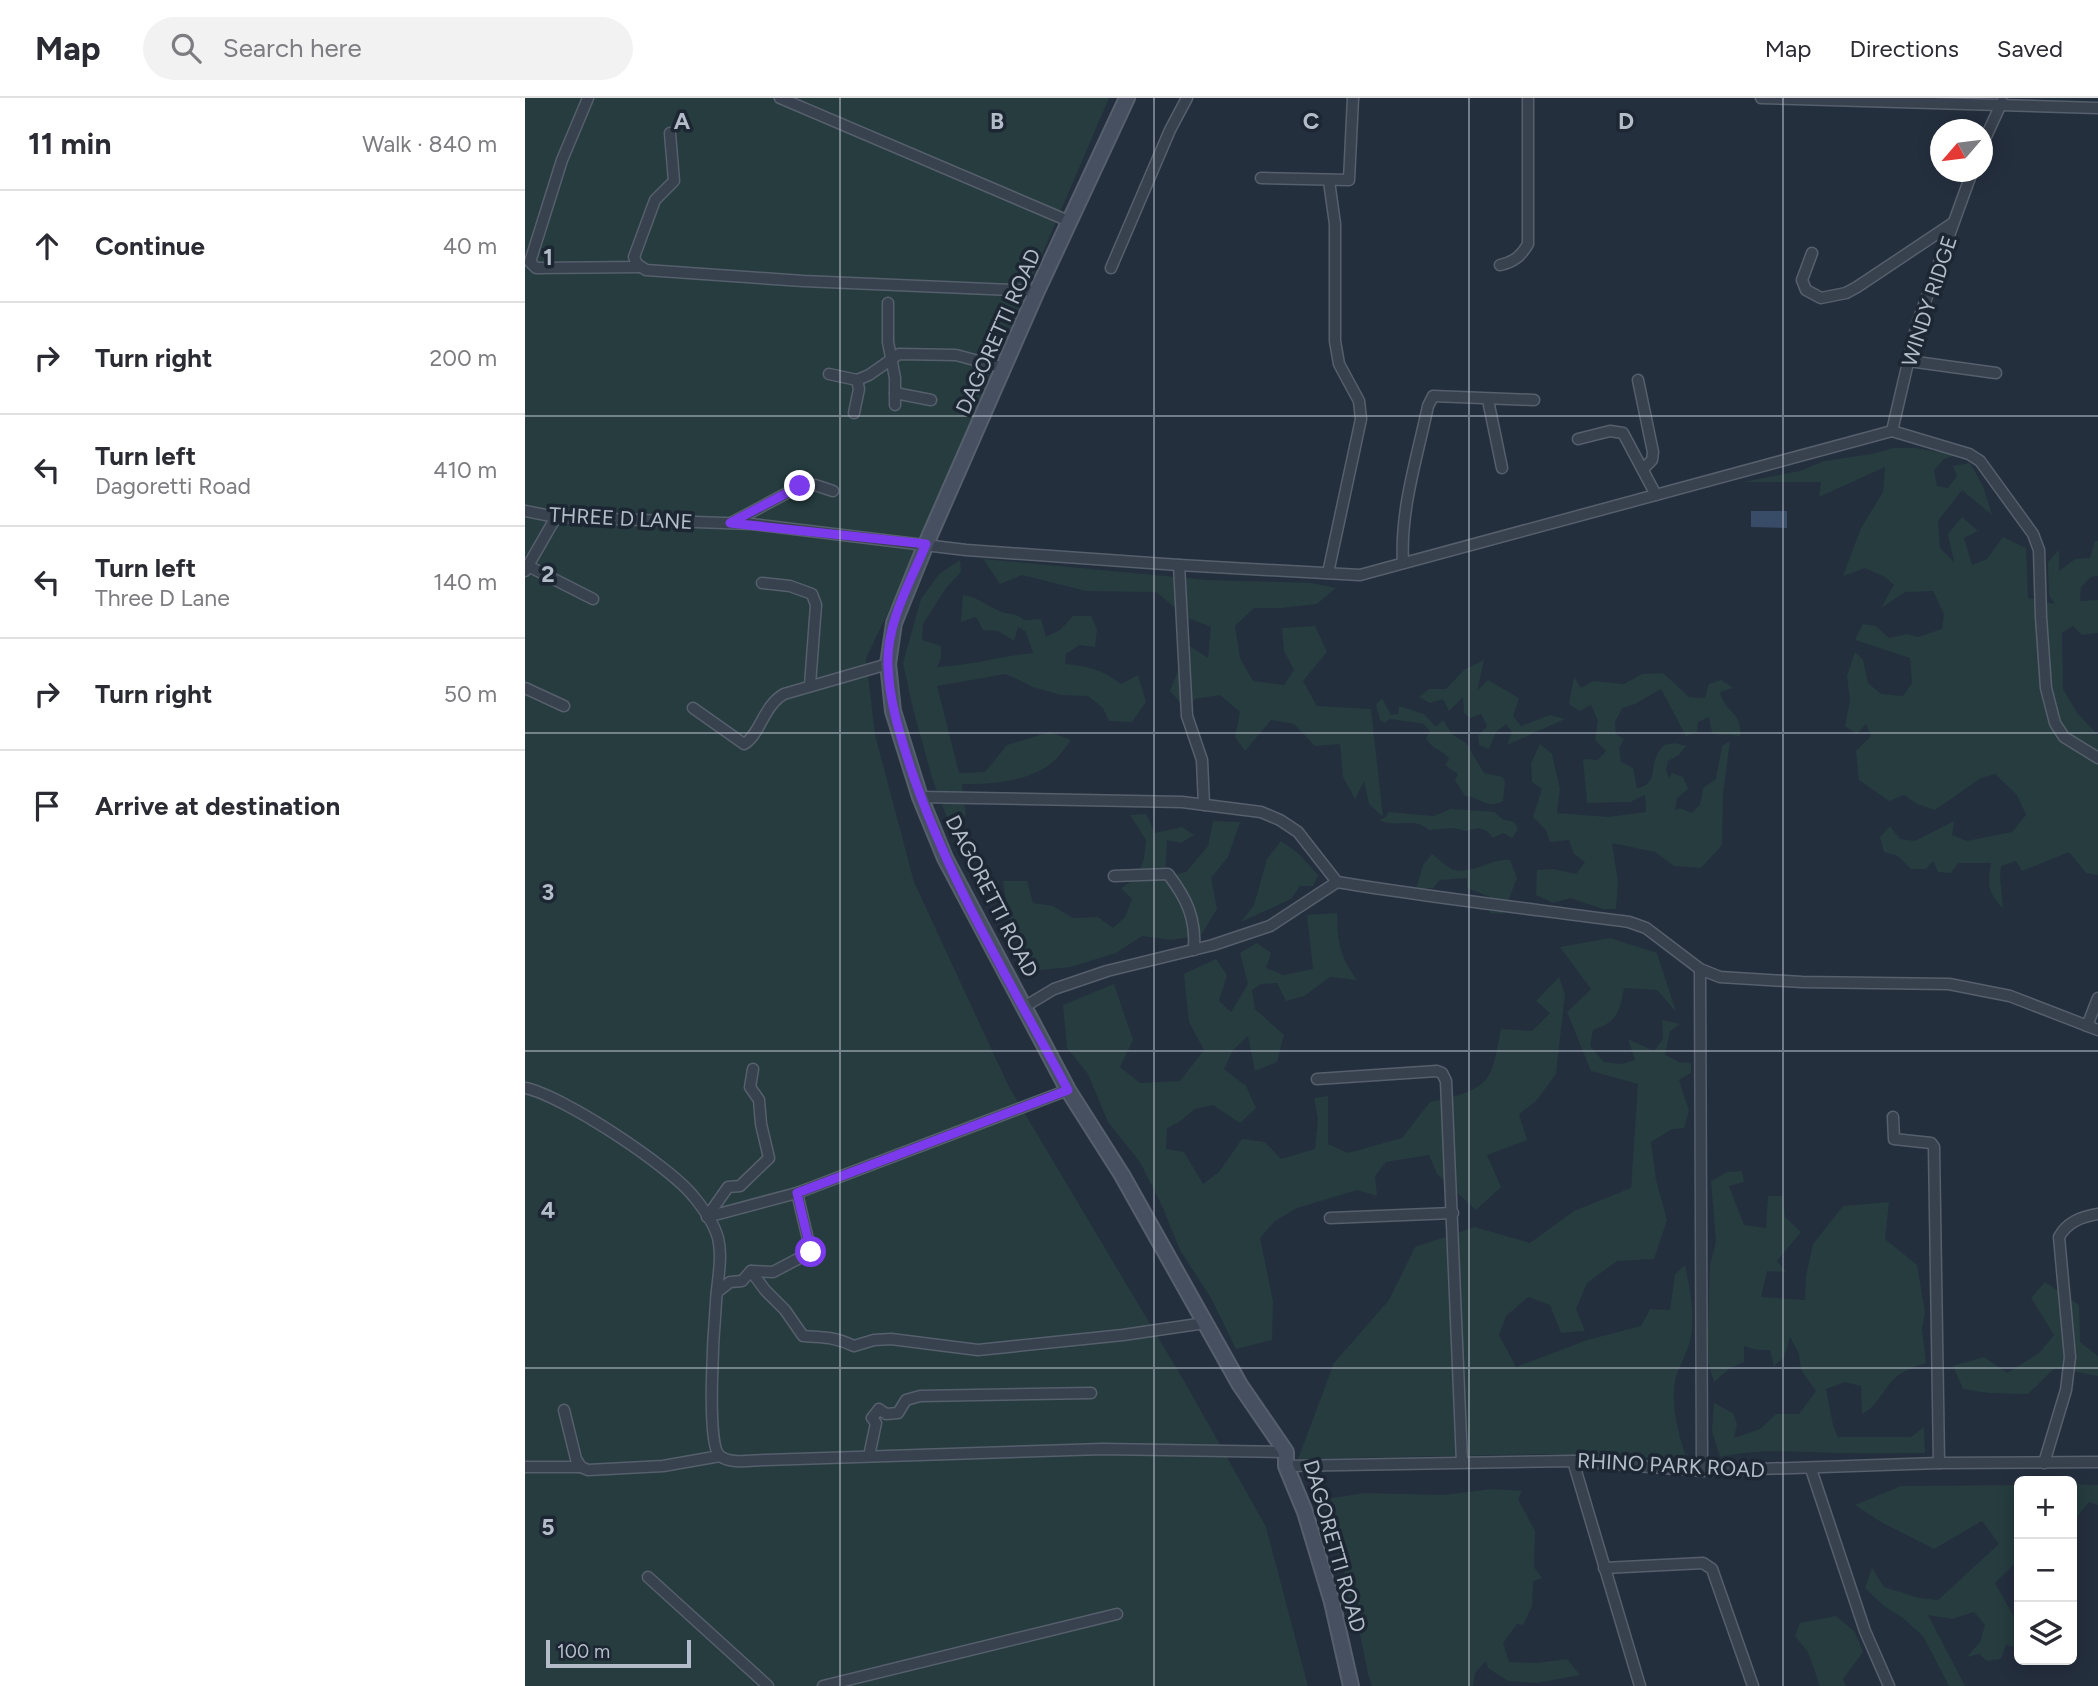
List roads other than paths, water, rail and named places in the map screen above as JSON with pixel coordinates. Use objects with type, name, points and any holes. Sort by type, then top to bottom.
[{"type":"main road","name":"DAGORETTI ROAD","points":[[1127,98],[1037,291],[894,623],[888,664],[893,711],[921,797],[945,858],[1068,1090],[1122,1175],[1240,1385],[1286,1459],[1332,1602],[1351,1686]]},
{"type":"street","points":[[588,98],[562,160],[530,262],[536,268],[641,267],[652,271],[803,281],[1037,291]]},
{"type":"street","points":[[780,98],[1071,222]]},
{"type":"street","points":[[1111,268],[1170,130],[1187,98]]},
{"type":"street","points":[[1261,178],[1346,181],[1350,177],[1353,98]]},
{"type":"street","points":[[1500,265],[1521,256],[1528,244],[1528,98]]},
{"type":"street","points":[[1761,98],[2002,101],[2098,108]]},
{"type":"street","points":[[1993,121],[2002,101]]},
{"type":"street","points":[[641,267],[633,257],[635,250],[655,200],[674,181],[670,133]]},
{"type":"street","points":[[1328,573],[1361,419],[1359,401],[1339,364],[1335,341],[1335,224],[1329,181]]},
{"type":"street","name":"WINDY RIDGE","points":[[1892,431],[1917,324],[1968,182]]},
{"type":"street","points":[[1812,253],[1802,280],[1806,290],[1821,298],[1846,293],[1954,223]]},
{"type":"street","points":[[888,303],[888,342],[892,358],[895,405]]},
{"type":"street","points":[[829,374],[857,380],[899,354],[957,355],[1004,368]]},
{"type":"street","points":[[1909,361],[1996,373]]},
{"type":"street","points":[[854,413],[859,389],[857,380]]},
{"type":"street","points":[[1638,380],[1653,452],[1652,460],[1643,470]]},
{"type":"street","points":[[895,393],[931,400]]},
{"type":"street","points":[[1403,563],[1404,518],[1428,406],[1433,396],[1534,400]]},
{"type":"street","points":[[1488,400],[1501,468]]},
{"type":"street","points":[[1578,439],[1618,431],[1626,438],[1656,495]]},
{"type":"street","points":[[1892,431],[1969,454],[1980,461],[2033,534],[2039,550],[2046,688],[2055,723],[2064,737],[2098,758]]},
{"type":"street","name":"THREE D LANE","points":[[525,511],[556,517],[730,523],[966,550],[1360,575],[1892,431]]},
{"type":"street","points":[[730,523],[800,486],[815,485],[833,491]]},
{"type":"street","points":[[556,517],[527,568],[593,599]]},
{"type":"street","points":[[1179,565],[1187,716],[1202,760],[1204,805]]},
{"type":"street","points":[[762,583],[790,586],[812,594],[816,605],[810,685]]},
{"type":"street","points":[[693,708],[744,744],[751,739],[776,698],[810,685],[888,664]]},
{"type":"street","points":[[525,688],[564,706]]},
{"type":"street","points":[[921,797],[1182,802],[1261,812],[1298,832],[1337,882],[1413,895],[1629,922],[1646,928],[1700,969],[1720,976],[1802,982],[1949,984],[2010,996],[2098,1030]]},
{"type":"street","points":[[1115,876],[1168,874],[1184,896],[1192,918],[1195,929],[1194,950]]},
{"type":"street","points":[[1024,1007],[1053,989],[1097,974],[1194,950],[1270,926],[1337,882]]},
{"type":"street","points":[[1700,969],[1702,1471]]},
{"type":"street","points":[[2087,1026],[2098,998]]},
{"type":"street","points":[[707,1217],[728,1187],[740,1186],[769,1158],[761,1124],[759,1100],[750,1087],[753,1069]]},
{"type":"street","points":[[1317,1079],[1437,1071],[1443,1073],[1448,1089],[1462,1462]]},
{"type":"street","points":[[525,1088],[536,1090],[621,1138],[694,1195],[707,1217],[719,1240],[720,1251],[713,1357],[712,1438],[720,1456]]},
{"type":"street","points":[[707,1217],[797,1193],[1068,1090]]},
{"type":"street","points":[[1893,1117],[1894,1139],[1931,1143],[1934,1147],[1939,1463]]},
{"type":"street","points":[[751,1271],[773,1272],[811,1252],[797,1193]]},
{"type":"street","points":[[1330,1218],[1453,1213]]},
{"type":"street","points":[[2043,1463],[2066,1390],[2070,1357],[2059,1237],[2063,1229],[2071,1223],[2082,1217],[2098,1214]]},
{"type":"street","points":[[717,1292],[730,1282],[742,1281],[751,1271]]},
{"type":"street","points":[[751,1271],[785,1310],[803,1336],[841,1339],[854,1346],[874,1340],[891,1339],[978,1350],[1123,1335],[1205,1323]]},
{"type":"street","points":[[869,1456],[876,1423],[872,1418],[880,1409],[886,1414],[898,1413],[906,1401],[913,1398],[1091,1393]]},
{"type":"street","points":[[564,1410],[576,1459],[581,1467]]},
{"type":"street","name":"RHINO PARK ROAD","points":[[525,1467],[581,1467],[589,1470],[663,1466],[720,1456],[729,1460],[753,1460],[1103,1449],[1286,1459],[1573,1461],[1702,1471],[1939,1463],[2098,1462]]},
{"type":"street","points":[[1573,1461],[1640,1686]]},
{"type":"street","points":[[1811,1469],[1865,1631],[1889,1686]]},
{"type":"street","points":[[1604,1568],[1703,1563],[1712,1569],[1753,1686]]},
{"type":"street","points":[[649,1577],[768,1686]]},
{"type":"street","points":[[823,1686],[1117,1614]]},
{"type":"water","points":[[1751,511],[1787,511],[1787,528],[1751,527]]}]
